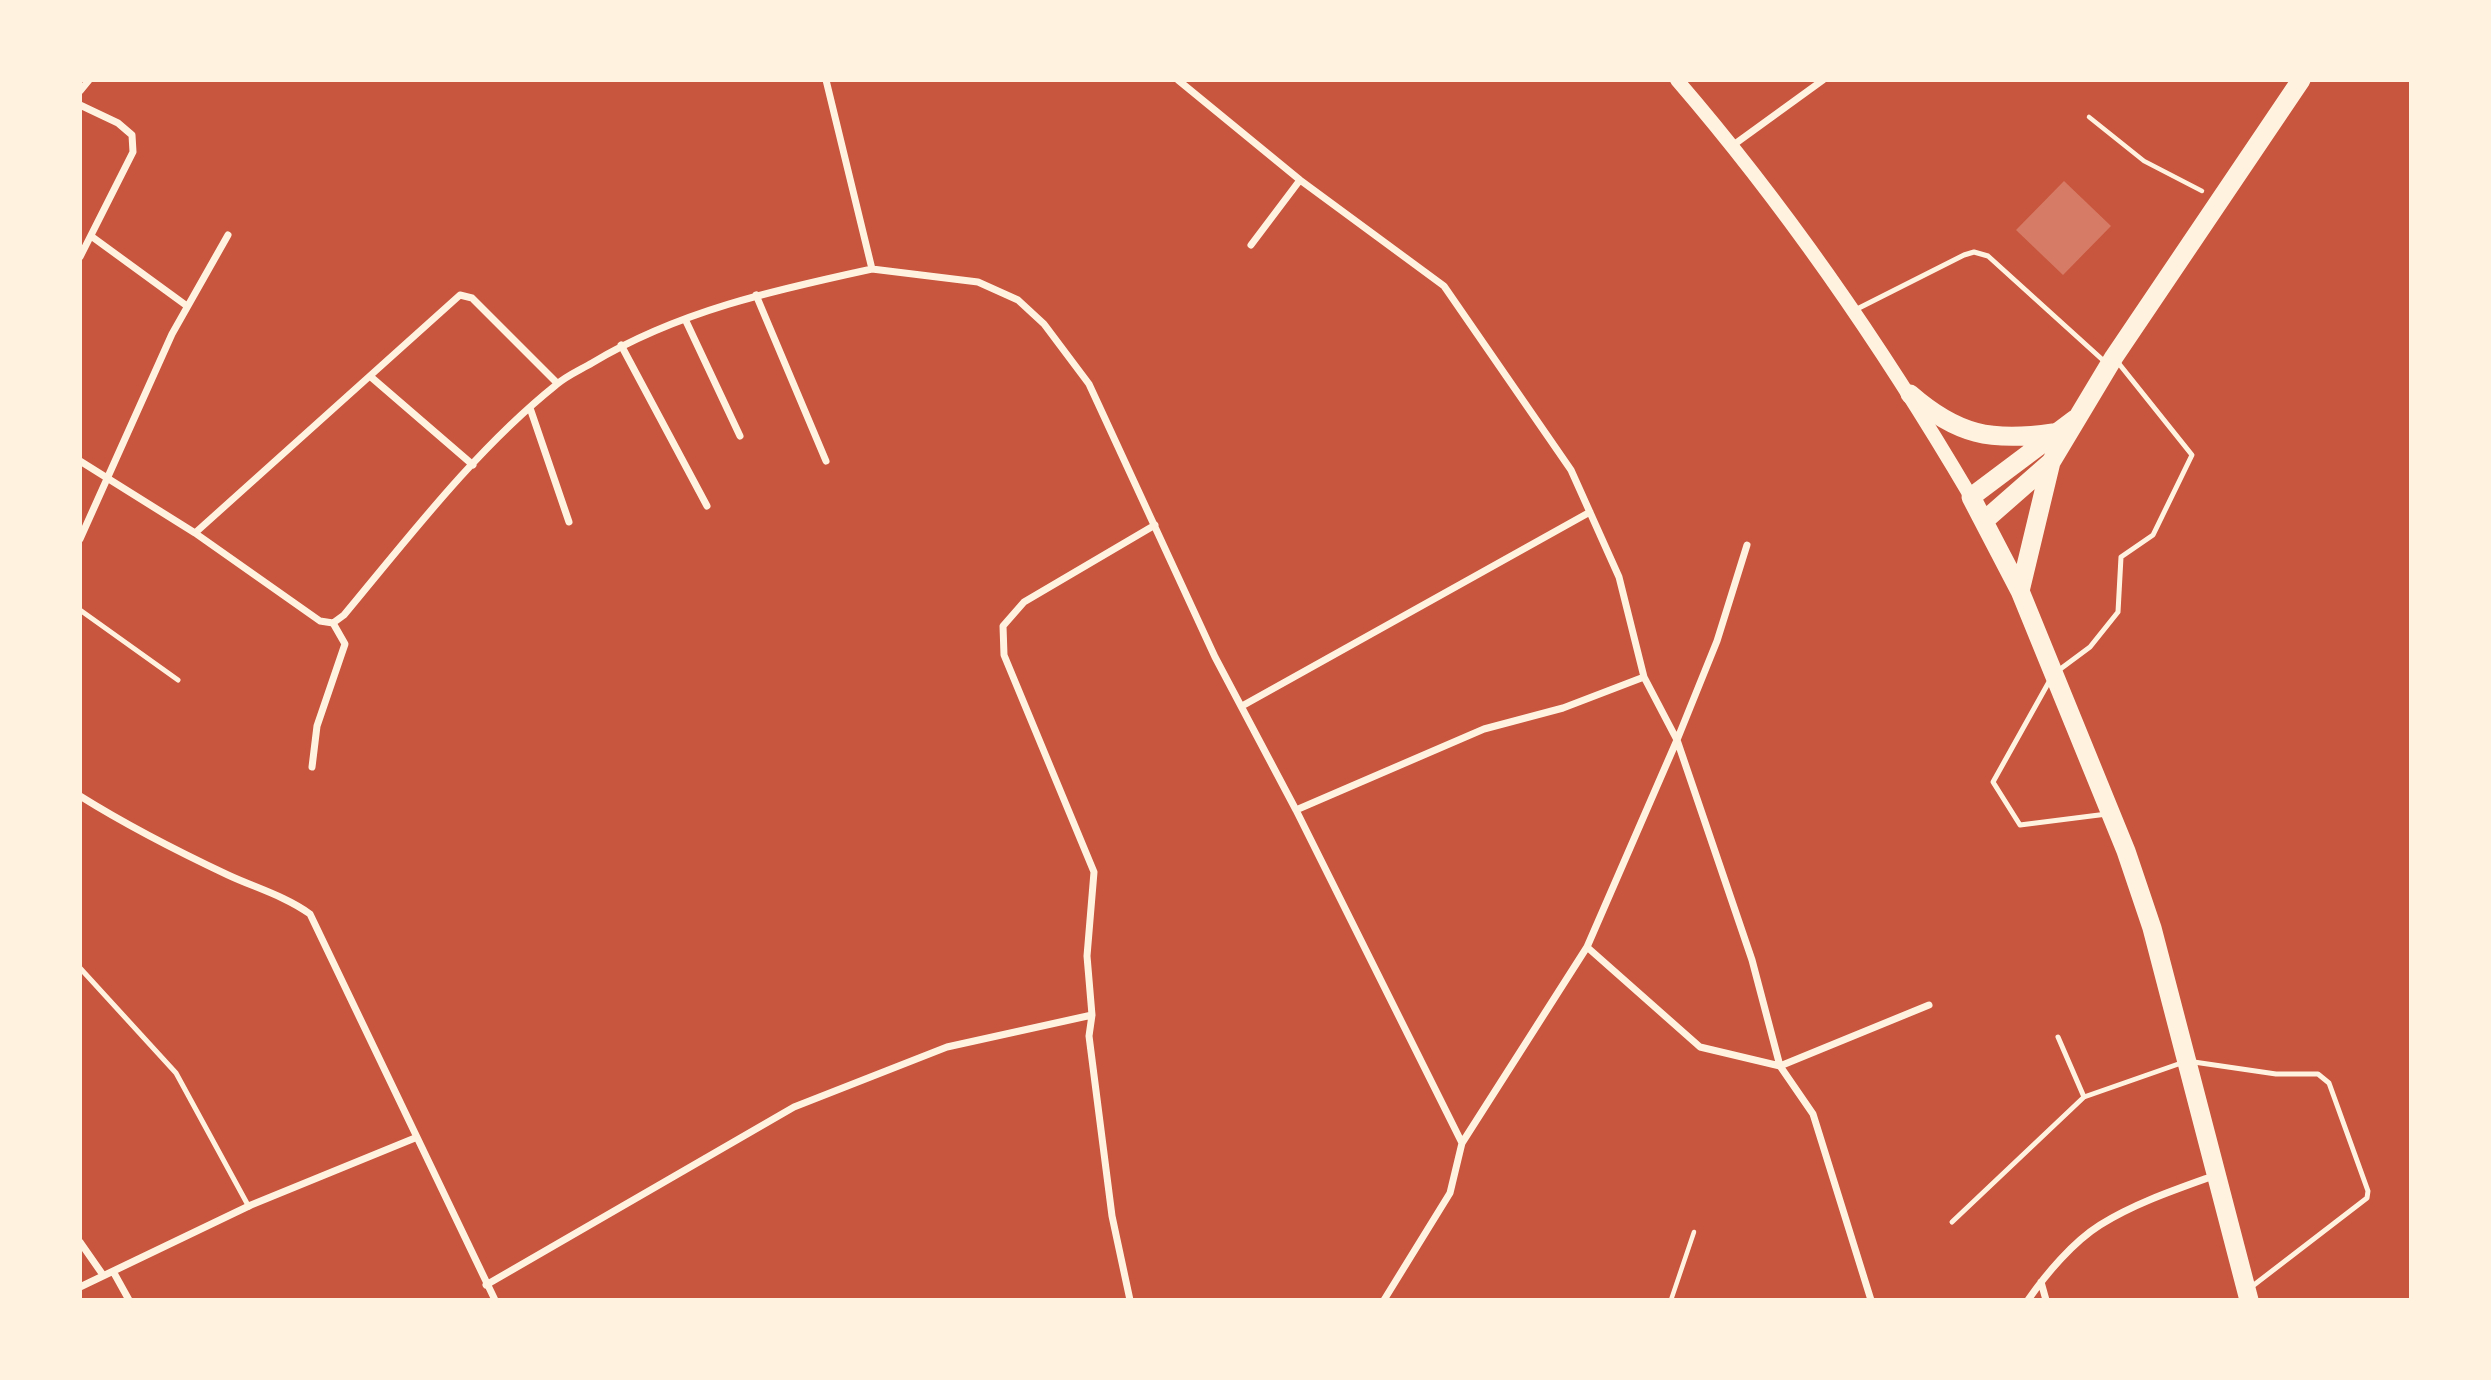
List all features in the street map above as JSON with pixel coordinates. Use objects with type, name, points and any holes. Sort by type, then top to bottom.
[{"type":"highway","points":[[2020,591],[2051,462],[2111,361],[2301,80]]},
{"type":"highway","points":[[1910,394],[1935,416],[1961,430],[1983,435],[2023,437],[2054,433]]},
{"type":"highway","points":[[2075,419],[1970,497],[1985,520],[2020,591],[2112,814],[2152,928],[2248,1295]]},
{"type":"highway","points":[[1985,520],[2051,462]]},
{"type":"main road","points":[[1677,80],[1731,146],[1855,310],[1910,394],[1970,497]]},
{"type":"street","points":[[80,91],[89,80]]},
{"type":"street","points":[[826,80],[872,269]]},
{"type":"street","points":[[1178,80],[1300,180],[1444,285],[1571,470],[1619,577],[1644,677],[1677,740],[1752,960],[1780,1066],[1813,1114],[1871,1300]]},
{"type":"street","points":[[1731,146],[1822,80]]},
{"type":"street","points":[[80,105],[118,123],[132,135],[133,152],[80,257]]},
{"type":"street","points":[[1251,245],[1300,180]]},
{"type":"street","points":[[91,236],[187,306]]},
{"type":"street","points":[[80,539],[111,477],[187,306],[228,236]]},
{"type":"street","points":[[80,461],[111,477],[320,621],[333,623],[344,615],[473,465],[530,408],[557,383],[621,345],[685,318],[756,295],[872,269],[978,282],[1018,300],[1044,324],[1089,384],[1215,657],[1296,810],[1462,1143]]},
{"type":"street","points":[[195,533],[460,295],[466,295],[557,383]]},
{"type":"street","points":[[756,295],[827,461]]},
{"type":"street","points":[[685,318],[740,436]]},
{"type":"street","points":[[621,345],[707,506]]},
{"type":"street","points":[[370,377],[473,465]]},
{"type":"street","points":[[530,408],[569,522]]},
{"type":"street","points":[[1242,706],[1590,512]]},
{"type":"street","points":[[1130,1300],[1112,1216],[1089,1036],[1091,1015],[1087,956],[1094,872],[1004,655],[1003,626],[1024,602],[1155,525]]},
{"type":"street","points":[[1384,1300],[1450,1193],[1462,1143],[1587,947],[1717,641],[1747,545]]},
{"type":"street","points":[[312,767],[317,726],[345,644],[333,623]]},
{"type":"street","points":[[1296,810],[1484,729],[1563,708],[1644,677]]},
{"type":"street","points":[[80,796],[142,835],[251,886],[292,901],[310,914],[415,1138],[495,1300]]},
{"type":"street","points":[[1587,947],[1700,1047],[1780,1066],[1929,1005]]},
{"type":"street","points":[[486,1285],[794,1107],[947,1047],[1091,1015]]},
{"type":"street","points":[[80,1287],[249,1207],[415,1138]]},
{"type":"street","points":[[2028,1300],[2040,1282],[2099,1225],[2158,1196],[2217,1175]]},
{"type":"street","points":[[80,1241],[103,1275]]},
{"type":"street","points":[[114,1273],[129,1300]]},
{"type":"street","points":[[2040,1282],[2046,1300]]},
{"type":"lane","points":[[1855,310],[1974,252],[1988,256],[2111,361],[2192,455],[2153,535],[2122,557],[2118,611],[2090,647],[2053,674],[1993,782],[2020,825],[2112,814]]},
{"type":"lane","points":[[80,610],[178,680]]},
{"type":"lane","points":[[80,968],[176,1073],[249,1207]]},
{"type":"lane","points":[[2058,1037],[2084,1097]]},
{"type":"lane","points":[[1952,1222],[2084,1097],[2187,1061],[2324,1077],[2329,1083],[2368,1191],[2363,1204],[2248,1295]]},
{"type":"path","points":[[2088,117],[2144,161],[2219,200]]},
{"type":"path","points":[[1671,1300],[1694,1232]]},
{"type":"building","points":[[2064,181],[2111,226],[2063,275],[2016,230]]}]
